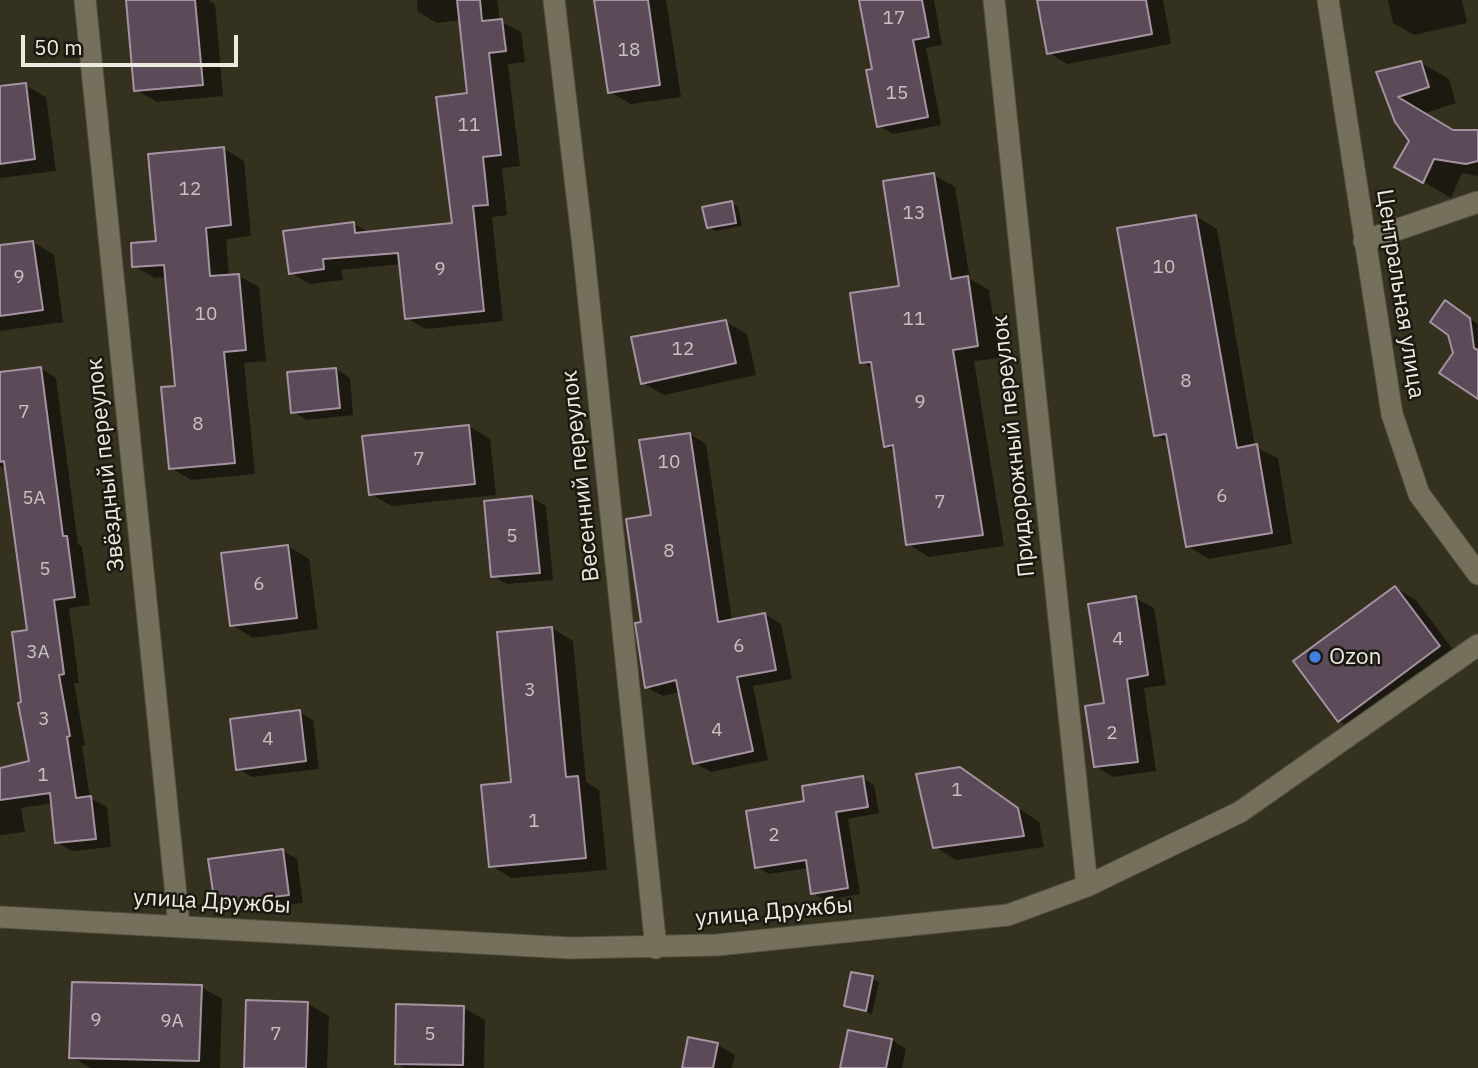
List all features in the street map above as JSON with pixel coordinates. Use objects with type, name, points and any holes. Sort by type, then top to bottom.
[{"type":"street","name":"Звёздный переулок","points":[[85,0],[180,925]]},
{"type":"street","name":"Весенний переулок","points":[[554,0],[583,246],[656,948]]},
{"type":"street","name":"Придорожный переулок","points":[[994,0],[1087,886]]},
{"type":"street","name":"Центральная улица","points":[[1328,0],[1392,414],[1419,494],[1478,574]]},
{"type":"street","points":[[1364,241],[1478,202]]},
{"type":"street","name":"улица Дружбы","points":[[0,917],[570,948],[656,948],[717,946],[1008,915],[1087,886],[1240,812],[1478,645]]},
{"type":"building","points":[[126,0],[195,0],[203,85],[134,91]]},
{"type":"building","points":[[457,0],[480,0],[482,21],[502,19],[506,51],[489,53],[501,155],[483,157],[488,205],[473,206],[484,311],[405,319],[398,253],[323,259],[324,269],[289,274],[283,231],[354,222],[355,233],[452,223],[436,97],[467,93]]},
{"type":"building","points":[[594,0],[648,0],[660,85],[608,93]]},
{"type":"building","points":[[859,0],[922,0],[929,37],[913,40],[928,117],[877,127],[866,70],[872,69]]},
{"type":"building","points":[[1037,0],[1146,0],[1152,34],[1047,54]]},
{"type":"building","points":[[1421,61],[1429,87],[1398,97],[1453,130],[1478,130],[1478,161],[1466,164],[1434,159],[1423,183],[1394,167],[1409,141],[1395,122],[1376,72]]},
{"type":"building","points":[[26,83],[35,159],[0,164],[0,86]]},
{"type":"building","points":[[224,147],[231,225],[206,228],[210,276],[239,274],[246,350],[224,352],[235,463],[169,469],[161,387],[175,386],[164,265],[132,267],[131,243],[156,241],[148,154]]},
{"type":"building","points":[[934,173],[951,279],[968,276],[978,346],[953,350],[983,535],[906,545],[893,445],[884,447],[871,362],[860,363],[850,293],[899,286],[883,181]]},
{"type":"building","points":[[732,201],[736,223],[707,228],[702,207]]},
{"type":"building","points":[[1196,215],[1237,448],[1257,444],[1272,533],[1186,547],[1166,434],[1154,436],[1117,228]]},
{"type":"building","points":[[33,241],[43,310],[0,316],[0,245]]},
{"type":"building","points":[[1445,300],[1470,318],[1474,348],[1478,350],[1478,399],[1439,373],[1453,353],[1448,335],[1430,322]]},
{"type":"building","points":[[726,320],[736,363],[641,384],[631,337]]},
{"type":"building","points":[[41,367],[63,536],[67,536],[75,597],[54,600],[64,674],[59,675],[70,736],[67,737],[76,798],[91,796],[96,839],[55,843],[50,793],[0,800],[0,768],[29,761],[18,703],[21,702],[12,632],[27,630],[4,461],[0,462],[0,372]]},
{"type":"building","points":[[336,368],[340,408],[291,413],[287,372]]},
{"type":"building","points":[[469,425],[475,484],[369,495],[362,436]]},
{"type":"building","points":[[690,433],[718,622],[765,613],[776,670],[737,677],[753,751],[693,764],[676,680],[645,688],[635,623],[641,622],[626,519],[651,515],[639,440]]},
{"type":"building","points":[[532,496],[540,573],[491,577],[484,501]]},
{"type":"building","points":[[288,545],[297,618],[230,626],[221,553]]},
{"type":"building","points":[[1395,586],[1440,646],[1338,722],[1293,661]]},
{"type":"building","points":[[1136,596],[1148,675],[1127,679],[1138,762],[1094,767],[1085,706],[1104,703],[1088,604]]},
{"type":"building","points":[[552,627],[566,777],[578,776],[586,858],[489,867],[481,785],[511,782],[497,632]]},
{"type":"building","points":[[300,710],[306,761],[236,770],[230,719]]},
{"type":"building","points":[[960,767],[1018,808],[1024,836],[933,848],[916,774]]},
{"type":"building","points":[[863,776],[868,807],[836,812],[848,888],[811,894],[806,860],[755,868],[746,811],[804,801],[802,786]]},
{"type":"building","points":[[283,849],[289,895],[215,904],[208,859]]},
{"type":"building","points":[[851,972],[873,976],[866,1011],[844,1006]]},
{"type":"building","points":[[72,982],[202,985],[199,1061],[69,1058]]},
{"type":"building","points":[[246,1000],[308,1002],[306,1068],[244,1068]]},
{"type":"building","points":[[396,1004],[464,1006],[463,1065],[395,1064]]},
{"type":"building","points":[[848,1030],[892,1039],[886,1068],[840,1068]]},
{"type":"building","points":[[688,1037],[718,1043],[713,1068],[682,1068]]},
{"type":"place","name":"Ozon","points":[[1315,657]]}]
